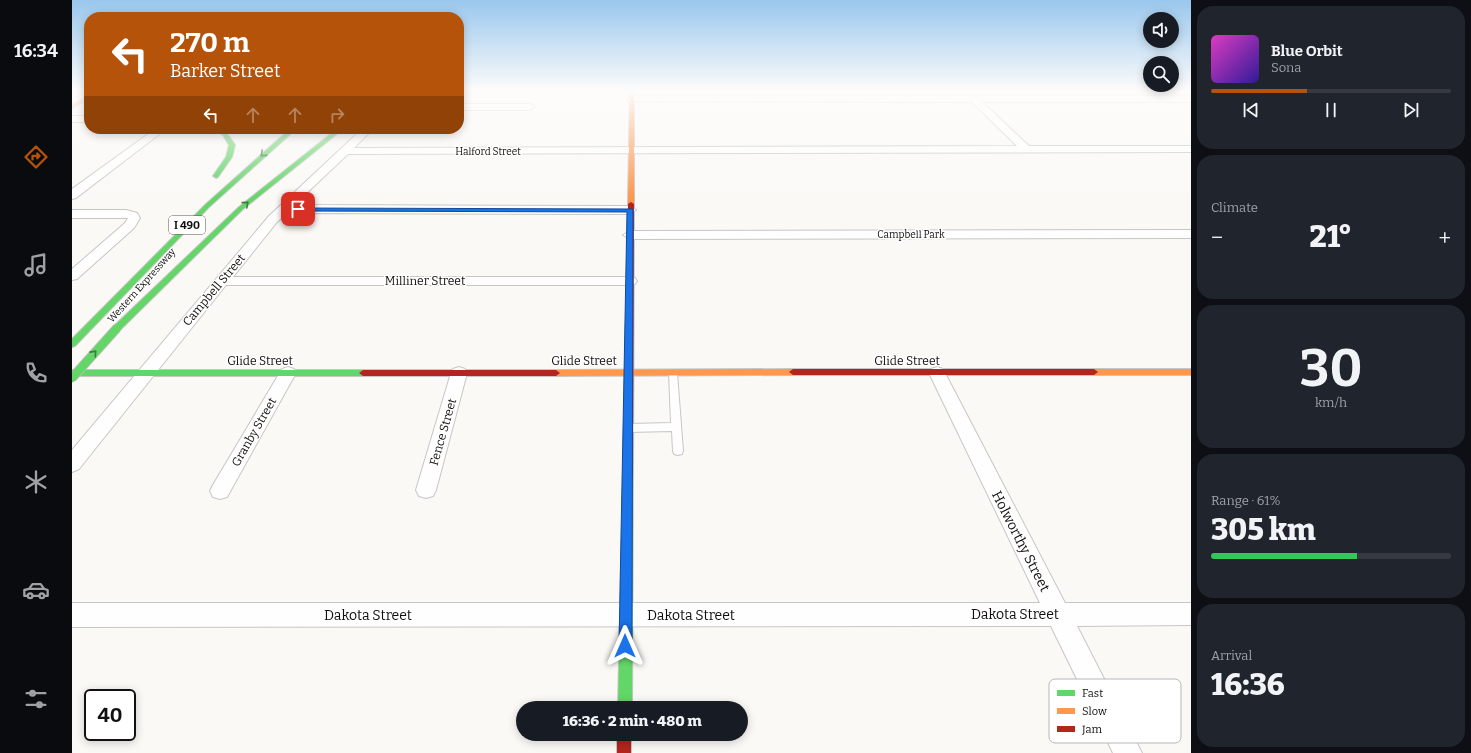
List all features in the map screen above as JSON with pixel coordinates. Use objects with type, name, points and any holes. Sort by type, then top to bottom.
[{"type":"main road","points":[[625,701],[631,126]]},
{"type":"main road","points":[[224,134],[229,137],[232,146],[228,160],[213,180],[240,154]]},
{"type":"main road","name":"Western Expressway","points":[[72,344],[192,219],[245,170],[287,134]]},
{"type":"main road","points":[[117,328],[241,208],[334,134]]},
{"type":"main road","name":"Western Expressway","points":[[72,378],[198,240],[254,185]]},
{"type":"main road","points":[[87,328],[160,241]]},
{"type":"main road","name":"Glide Street","points":[[72,373],[1191,372]]},
{"type":"main road","points":[[624,741],[624,753]]},
{"type":"street","points":[[1002,126],[1026,149]]},
{"type":"street","points":[[72,195],[154,134]]},
{"type":"street","name":"Campbell Street","points":[[72,464],[221,281],[282,209],[363,134]]},
{"type":"street","name":"Halford Street","points":[[344,151],[1191,149]]},
{"type":"street","points":[[282,209],[630,210]]},
{"type":"street","points":[[72,214],[126,214],[133,216],[134,218],[132,222],[72,276]]},
{"type":"street","name":"Campbell Park","points":[[630,235],[1191,234]]},
{"type":"street","name":"Milliner Street","points":[[221,281],[630,281]]},
{"type":"street","name":"Fence Street","points":[[426,490],[459,373]]},
{"type":"street","name":"Holworthy Street","points":[[937,373],[1091,679]]},
{"type":"street","name":"Granby Street","points":[[220,491],[288,374]]},
{"type":"street","name":"Dakota Street","points":[[72,615],[1191,614]]},
{"type":"street","name":"Holworthy Street","points":[[1123,743],[1128,753]]},
{"type":"lane","points":[[673,373],[678,451]]},
{"type":"lane","points":[[628,428],[677,427]]},
{"type":"traffic: fast","points":[[216,176],[229,157],[232,145],[225,134]]},
{"type":"traffic: fast","points":[[72,344],[207,206],[287,134]]},
{"type":"traffic: fast","points":[[117,328],[241,208],[334,134]]},
{"type":"traffic: fast","points":[[72,378],[117,328]]},
{"type":"traffic: fast","points":[[72,373],[363,373]]},
{"type":"traffic: fast","points":[[625,701],[628,475]]},
{"type":"traffic: slow","points":[[631,204],[632,126]]},
{"type":"traffic: slow","points":[[556,373],[793,372]]},
{"type":"traffic: slow","points":[[1094,372],[1191,372]]},
{"type":"traffic: jam","points":[[628,475],[631,204]]},
{"type":"traffic: jam","points":[[793,372],[1094,372]]},
{"type":"traffic: jam","points":[[363,373],[556,373]]},
{"type":"traffic: jam","points":[[624,741],[624,753]]},
{"type":"route","points":[[298,209],[630,210],[625,646]]}]
